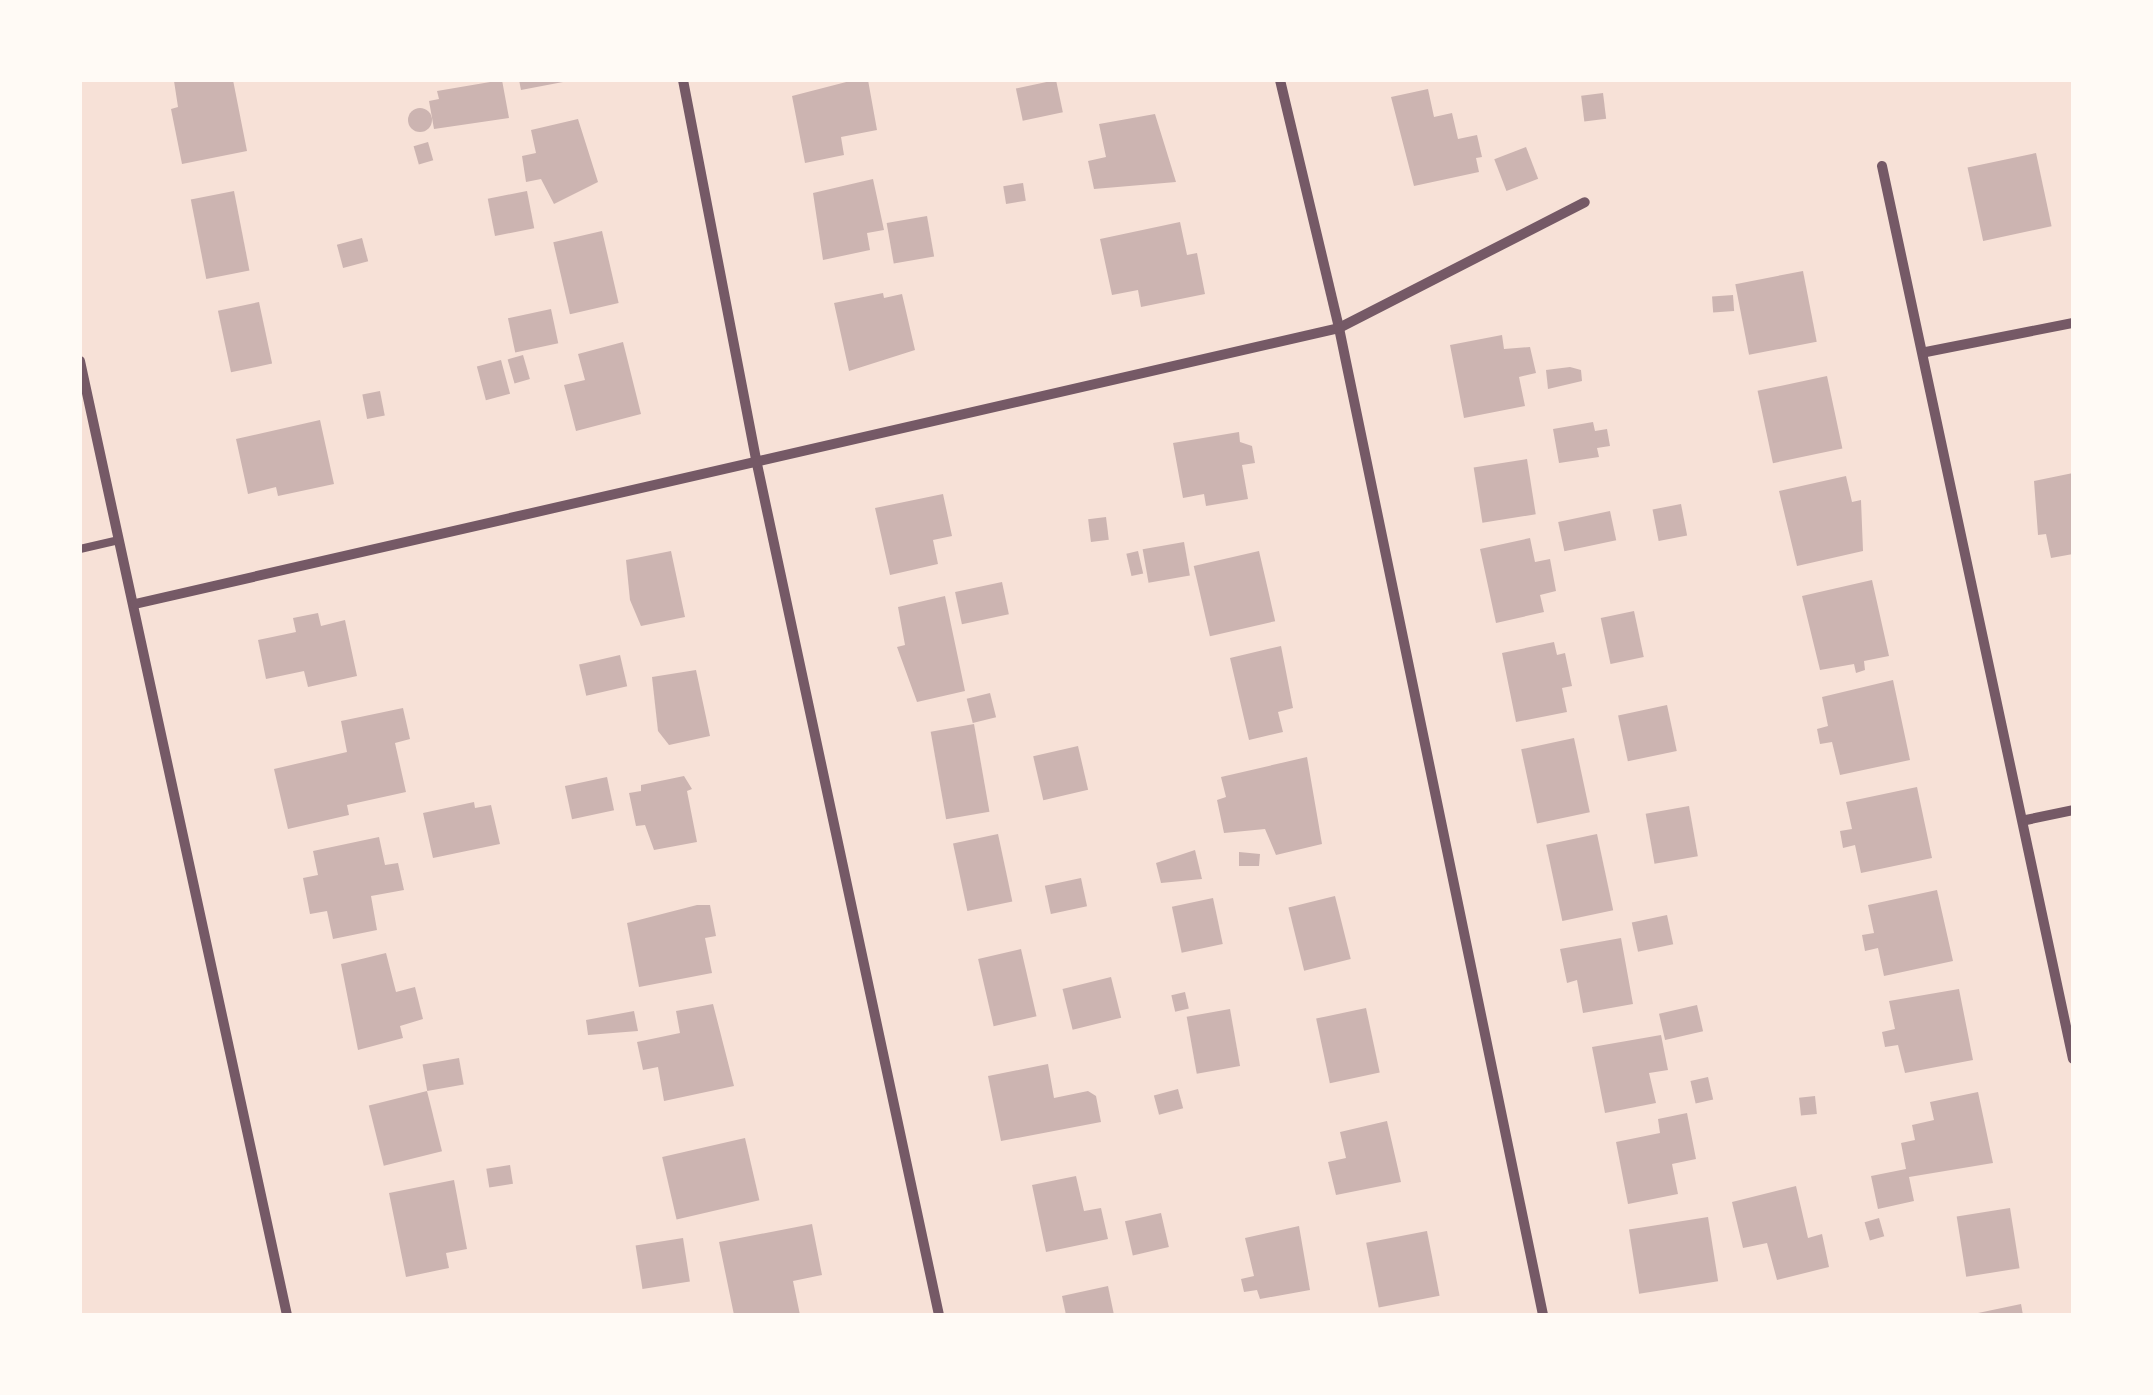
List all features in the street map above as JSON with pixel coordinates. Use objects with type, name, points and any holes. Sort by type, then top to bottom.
[{"type":"street","points":[[683,80],[756,464],[939,1315]]},
{"type":"street","points":[[1280,80],[1338,328],[1543,1315]]},
{"type":"street","points":[[1882,166],[1926,352],[2073,1058]]},
{"type":"street","points":[[135,604],[1338,328],[1585,202]]},
{"type":"street","points":[[1926,352],[2073,322]]},
{"type":"street","points":[[80,361],[86,414],[135,604],[284,1314]]},
{"type":"street","points":[[2026,820],[2073,810]]},
{"type":"lane","points":[[80,549],[120,540]]},
{"type":"building","points":[[233,80],[247,151],[182,164],[171,109],[178,107],[174,81]]},
{"type":"building","points":[[502,80],[509,118],[434,129],[429,101],[439,99],[437,91]]},
{"type":"building","points":[[519,80],[563,80],[563,82],[521,90]]},
{"type":"building","points":[[868,80],[877,130],[841,137],[844,155],[805,163],[792,96]]},
{"type":"building","points":[[1056,80],[1063,112],[1023,121],[1016,89]]},
{"type":"building","points":[[1428,89],[1434,117],[1452,113],[1458,139],[1477,135],[1482,157],[1476,158],[1479,172],[1414,186],[1391,97]]},
{"type":"building","points":[[1603,93],[1606,119],[1584,121],[1581,96]]},
{"type":"building","points":[[420,108],[432,120],[420,132],[408,120]]},
{"type":"building","points":[[1155,114],[1176,182],[1094,189],[1088,161],[1106,157],[1099,124]]},
{"type":"building","points":[[578,119],[598,182],[554,204],[541,179],[526,182],[522,156],[536,153],[531,130]]},
{"type":"building","points":[[428,142],[433,160],[419,164],[414,146]]},
{"type":"building","points":[[1526,147],[1538,179],[1506,191],[1494,159]]},
{"type":"building","points":[[2036,153],[2052,226],[1983,241],[1968,168]]},
{"type":"building","points":[[873,179],[884,230],[867,233],[870,250],[823,260],[813,193]]},
{"type":"building","points":[[1023,183],[1026,201],[1006,204],[1003,186]]},
{"type":"building","points":[[234,191],[249,271],[206,279],[191,199]]},
{"type":"building","points":[[527,191],[534,228],[495,236],[488,199]]},
{"type":"building","points":[[927,216],[934,256],[894,263],[887,223]]},
{"type":"building","points":[[1180,222],[1187,255],[1197,253],[1205,294],[1141,307],[1138,290],[1112,295],[1100,239]]},
{"type":"building","points":[[602,231],[619,303],[570,314],[553,242]]},
{"type":"building","points":[[362,238],[368,261],[343,268],[337,245]]},
{"type":"building","points":[[1803,271],[1817,342],[1749,355],[1735,284]]},
{"type":"building","points":[[883,293],[884,298],[902,294],[915,350],[849,371],[834,303]]},
{"type":"building","points":[[1733,295],[1734,311],[1713,312],[1712,296]]},
{"type":"building","points":[[259,302],[272,364],[231,372],[218,311]]},
{"type":"building","points":[[551,309],[558,343],[515,352],[508,318]]},
{"type":"building","points":[[1502,335],[1504,349],[1530,347],[1536,373],[1519,377],[1525,406],[1464,418],[1450,345]]},
{"type":"building","points":[[623,342],[641,414],[576,431],[564,385],[585,380],[578,354]]},
{"type":"building","points":[[523,355],[530,379],[515,383],[508,359]]},
{"type":"building","points":[[501,360],[510,394],[486,400],[477,366]]},
{"type":"building","points":[[1546,370],[1581,370],[1582,381],[1548,389]]},
{"type":"building","points":[[1827,376],[1842,448],[1773,463],[1758,391]]},
{"type":"building","points":[[380,391],[385,416],[367,419],[362,394]]},
{"type":"building","points":[[320,420],[334,484],[278,496],[276,487],[248,494],[236,439]]},
{"type":"building","points":[[1593,422],[1595,431],[1607,429],[1610,446],[1597,448],[1599,457],[1559,463],[1553,429]]},
{"type":"building","points":[[1239,432],[1240,442],[1252,446],[1255,463],[1242,465],[1248,499],[1206,506],[1204,494],[1183,498],[1173,443]]},
{"type":"building","points":[[1527,459],[1536,514],[1482,523],[1474,467]]},
{"type":"building","points":[[2073,473],[2073,554],[2051,558],[2046,534],[2038,535],[2034,481]]},
{"type":"building","points":[[1846,476],[1852,502],[1861,500],[1863,551],[1797,566],[1779,491]]},
{"type":"building","points":[[943,494],[952,536],[933,540],[938,564],[890,575],[875,508]]},
{"type":"building","points":[[1681,504],[1687,535],[1659,541],[1653,510]]},
{"type":"building","points":[[1610,511],[1616,540],[1564,551],[1558,522]]},
{"type":"building","points":[[1106,517],[1109,540],[1091,542],[1088,519]]},
{"type":"building","points":[[1530,538],[1535,562],[1550,559],[1556,591],[1540,595],[1544,612],[1496,623],[1480,549]]},
{"type":"building","points":[[1184,542],[1190,575],[1149,583],[1143,549]]},
{"type":"building","points":[[671,551],[685,617],[641,626],[630,600],[626,560]]},
{"type":"building","points":[[1138,551],[1143,573],[1131,576],[1126,554]]},
{"type":"building","points":[[1259,551],[1275,621],[1210,636],[1194,566]]},
{"type":"building","points":[[1872,580],[1889,656],[1864,661],[1865,670],[1856,673],[1854,664],[1820,670],[1802,596]]},
{"type":"building","points":[[1002,582],[1009,614],[962,624],[955,592]]},
{"type":"building","points":[[945,596],[965,691],[917,702],[897,647],[905,645],[898,607]]},
{"type":"building","points":[[1634,611],[1644,657],[1611,664],[1601,618]]},
{"type":"building","points":[[318,613],[321,626],[345,620],[357,676],[308,687],[304,671],[266,679],[258,640],[296,632],[293,618]]},
{"type":"building","points":[[1554,642],[1557,655],[1565,653],[1572,686],[1562,688],[1567,712],[1516,722],[1502,653]]},
{"type":"building","points":[[1281,646],[1293,708],[1278,712],[1283,732],[1249,740],[1230,658]]},
{"type":"building","points":[[620,655],[627,686],[586,696],[579,664]]},
{"type":"building","points":[[696,670],[710,736],[669,745],[658,731],[652,677]]},
{"type":"building","points":[[1893,680],[1910,760],[1840,775],[1832,742],[1820,744],[1817,729],[1828,726],[1822,697]]},
{"type":"building","points":[[990,693],[996,717],[973,723],[967,699]]},
{"type":"building","points":[[1667,705],[1677,751],[1628,761],[1618,715]]},
{"type":"building","points":[[403,708],[410,739],[395,743],[406,792],[347,805],[349,815],[288,829],[274,769],[347,752],[341,721]]},
{"type":"building","points":[[974,724],[989,812],[946,819],[931,732]]},
{"type":"building","points":[[1574,738],[1590,812],[1537,824],[1521,749]]},
{"type":"building","points":[[1078,746],[1088,790],[1043,800],[1033,756]]},
{"type":"building","points":[[1307,757],[1322,844],[1276,855],[1265,829],[1224,833],[1217,800],[1226,797],[1221,777]]},
{"type":"building","points":[[684,776],[692,789],[687,791],[697,842],[654,850],[645,825],[636,826],[629,793],[641,791],[641,785]]},
{"type":"building","points":[[607,777],[614,810],[572,819],[565,786]]},
{"type":"building","points":[[1917,787],[1932,858],[1861,873],[1855,845],[1843,848],[1840,831],[1852,829],[1846,802]]},
{"type":"building","points":[[474,802],[475,808],[491,805],[500,844],[433,858],[423,813]]},
{"type":"building","points":[[1689,806],[1698,856],[1655,864],[1646,814]]},
{"type":"building","points":[[998,834],[1012,901],[967,911],[953,844]]},
{"type":"building","points":[[1597,834],[1613,910],[1562,921],[1546,845]]},
{"type":"building","points":[[379,837],[385,865],[398,863],[404,890],[371,896],[377,930],[333,939],[327,911],[310,914],[303,878],[318,875],[313,851]]},
{"type":"building","points":[[1195,850],[1202,879],[1161,883],[1156,863]]},
{"type":"building","points":[[1239,852],[1260,854],[1259,866],[1239,866]]},
{"type":"building","points":[[1081,878],[1087,906],[1051,914],[1045,886]]},
{"type":"building","points":[[1937,890],[1953,961],[1884,976],[1878,948],[1865,951],[1862,935],[1874,933],[1868,905]]},
{"type":"building","points":[[1335,896],[1351,959],[1304,971],[1288,908]]},
{"type":"building","points":[[1213,898],[1223,944],[1182,953],[1172,907]]},
{"type":"building","points":[[710,905],[716,936],[705,938],[712,973],[639,987],[627,923]]},
{"type":"building","points":[[1667,915],[1673,944],[1638,952],[1632,922]]},
{"type":"building","points":[[1621,938],[1633,1004],[1583,1013],[1577,980],[1567,983],[1560,949]]},
{"type":"building","points":[[1021,949],[1037,1016],[994,1026],[978,959]]},
{"type":"building","points":[[386,953],[396,992],[415,987],[423,1019],[400,1026],[403,1038],[358,1050],[341,964]]},
{"type":"building","points":[[1111,977],[1121,1018],[1073,1030],[1062,989]]},
{"type":"building","points":[[1959,989],[1973,1060],[1905,1073],[1898,1045],[1885,1047],[1882,1032],[1895,1029],[1889,1001]]},
{"type":"building","points":[[1185,992],[1189,1009],[1175,1012],[1171,995]]},
{"type":"building","points":[[713,1004],[734,1086],[664,1101],[658,1067],[643,1070],[637,1042],[680,1033],[676,1011]]},
{"type":"building","points":[[1697,1005],[1703,1031],[1665,1040],[1659,1014]]},
{"type":"building","points":[[1366,1008],[1380,1073],[1330,1083],[1316,1019]]},
{"type":"building","points":[[1230,1009],[1240,1066],[1197,1074],[1187,1017]]},
{"type":"building","points":[[634,1011],[638,1031],[588,1035],[586,1020]]},
{"type":"building","points":[[1661,1035],[1668,1070],[1649,1073],[1656,1103],[1605,1113],[1592,1047]]},
{"type":"building","points":[[459,1058],[464,1085],[427,1091],[423,1064]]},
{"type":"building","points":[[1048,1064],[1054,1098],[1088,1091],[1096,1096],[1101,1122],[1001,1141],[988,1076]]},
{"type":"building","points":[[1708,1077],[1713,1099],[1696,1103],[1690,1081]]},
{"type":"building","points":[[1178,1089],[1183,1108],[1159,1115],[1154,1095]]},
{"type":"building","points":[[427,1091],[442,1151],[384,1166],[369,1106]]},
{"type":"building","points":[[1978,1092],[1993,1163],[1909,1177],[1914,1201],[1878,1209],[1871,1176],[1906,1169],[1901,1143],[1915,1140],[1912,1125],[1934,1120],[1930,1102]]},
{"type":"building","points":[[1815,1096],[1817,1114],[1801,1116],[1799,1098]]},
{"type":"building","points":[[1687,1113],[1696,1159],[1672,1164],[1678,1194],[1628,1204],[1616,1142],[1660,1133],[1658,1119]]},
{"type":"building","points":[[1387,1121],[1401,1182],[1336,1195],[1328,1162],[1346,1158],[1340,1132]]},
{"type":"building","points":[[745,1138],[759,1200],[677,1219],[662,1157]]},
{"type":"building","points":[[510,1165],[513,1184],[489,1188],[486,1169]]},
{"type":"building","points":[[1076,1176],[1084,1211],[1101,1208],[1108,1239],[1046,1252],[1032,1185]]},
{"type":"building","points":[[454,1180],[467,1249],[446,1253],[449,1268],[406,1277],[389,1193]]},
{"type":"building","points":[[1796,1186],[1808,1238],[1822,1234],[1829,1267],[1777,1280],[1767,1243],[1743,1248],[1732,1202]]},
{"type":"building","points":[[2010,1208],[2020,1268],[1966,1277],[1957,1216]]},
{"type":"building","points":[[1161,1213],[1169,1247],[1133,1255],[1125,1221]]},
{"type":"building","points":[[1708,1217],[1718,1281],[1639,1294],[1629,1230]]},
{"type":"building","points":[[1879,1218],[1884,1236],[1870,1240],[1865,1222]]},
{"type":"building","points":[[812,1224],[822,1275],[793,1281],[800,1315],[734,1315],[719,1242]]},
{"type":"building","points":[[1299,1226],[1310,1290],[1260,1299],[1257,1290],[1244,1292],[1241,1279],[1254,1276],[1245,1238]]},
{"type":"building","points":[[1427,1231],[1440,1296],[1379,1308],[1366,1243]]},
{"type":"building","points":[[683,1238],[690,1281],[642,1289],[636,1246]]},
{"type":"building","points":[[1108,1286],[1114,1315],[1066,1315],[1062,1296]]},
{"type":"building","points":[[2021,1304],[2023,1315],[1978,1315],[1978,1313]]}]
